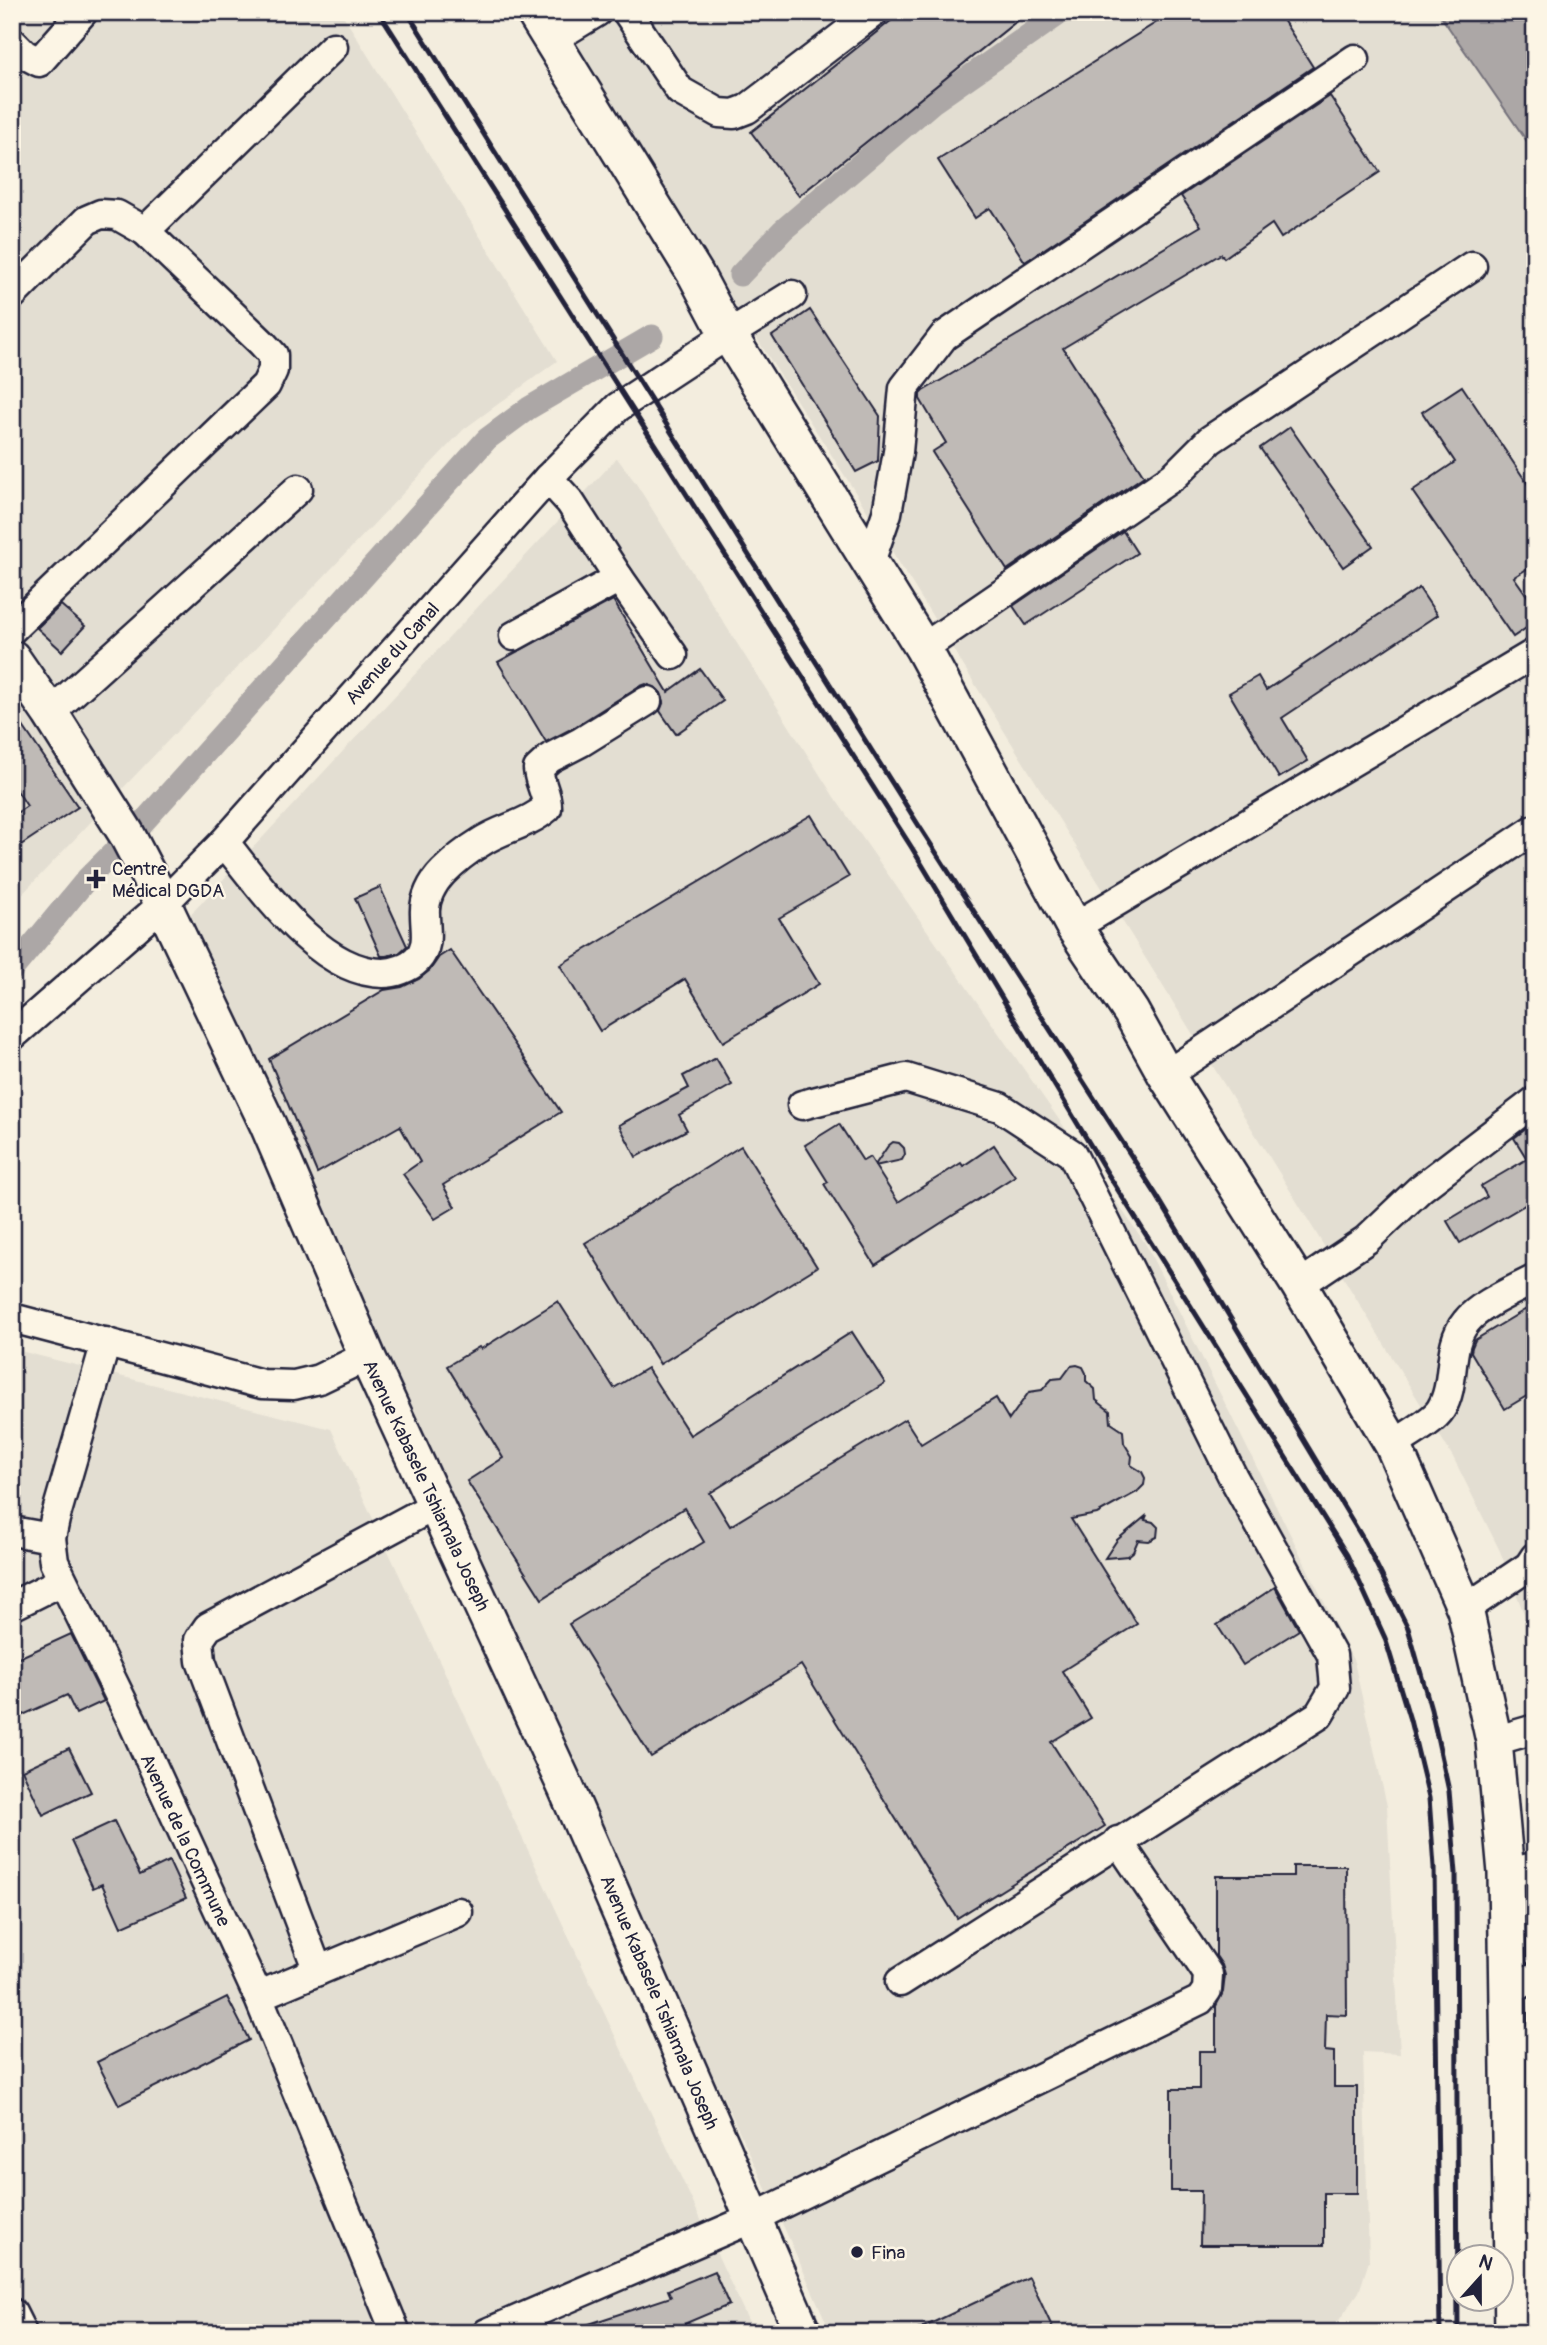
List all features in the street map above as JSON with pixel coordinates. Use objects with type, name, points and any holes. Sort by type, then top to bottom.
[{"type":"main road","points":[[542,26],[696,275],[725,329],[923,648],[1074,927],[1132,1012],[1166,1075],[1299,1285],[1394,1444],[1432,1528],[1465,1609],[1521,1870],[1524,2257],[1513,2333]]},
{"type":"main road","name":"Avenue Kabasele Tshiamala Joseph","points":[[12,658],[126,833],[163,904],[268,1125],[367,1356],[566,1788],[803,2333]]},
{"type":"street","points":[[12,42],[24,54],[39,62],[83,12]]},
{"type":"street","points":[[542,26],[597,12]]},
{"type":"street","points":[[627,12],[680,91],[719,113],[734,114],[747,109],[874,12]]},
{"type":"street","points":[[145,231],[333,47]]},
{"type":"street","points":[[870,562],[887,513],[898,452],[904,388],[944,336],[1355,59]]},
{"type":"street","points":[[12,295],[87,220],[101,215],[117,215],[145,231],[273,355],[273,370],[266,385],[12,629]]},
{"type":"street","points":[[923,648],[1174,476],[1210,440],[1472,266]]},
{"type":"street","name":"Avenue du Canal","points":[[12,1036],[163,904],[224,842],[548,478],[618,407],[725,329],[792,295]]},
{"type":"street","points":[[548,478],[570,502],[673,655]]},
{"type":"street","points":[[50,713],[298,489]]},
{"type":"street","points":[[514,636],[619,578]]},
{"type":"street","points":[[1074,927],[1535,653]]},
{"type":"street","points":[[224,842],[309,941],[355,969],[367,973],[401,970],[416,961],[425,947],[427,898],[431,887],[443,872],[482,841],[523,824],[547,808],[538,769],[550,758],[647,701]]},
{"type":"street","points":[[1166,1075],[1535,829]]},
{"type":"street","points":[[802,1105],[905,1078],[1000,1107],[1072,1154],[1233,1478],[1332,1655],[1335,1688],[1319,1715],[900,1982]]},
{"type":"street","points":[[1299,1285],[1366,1240],[1420,1189],[1535,1101]]},
{"type":"street","points":[[1394,1444],[1440,1412],[1449,1391],[1457,1339],[1466,1321],[1481,1309],[1535,1279]]},
{"type":"street","points":[[12,1318],[262,1384],[294,1385],[318,1379],[367,1356]]},
{"type":"street","name":"Avenue de la Commune","points":[[106,1342],[51,1538],[54,1562],[132,1721],[258,1996],[396,2333]]},
{"type":"street","points":[[318,1971],[201,1661],[199,1640],[208,1627],[436,1505]]},
{"type":"street","points":[[12,1531],[51,1538]]},
{"type":"street","points":[[1465,1609],[1529,1566],[1535,1557]]},
{"type":"street","points":[[12,1606],[62,1581]]},
{"type":"street","points":[[1494,1741],[1535,1730]]},
{"type":"street","points":[[487,2333],[753,2218],[1200,2000],[1206,1990],[1208,1975],[1118,1841]]},
{"type":"street","points":[[258,1996],[458,1912]]},
{"type":"street","points":[[12,2313],[22,2333]]},
{"type":"shaded area","points":[[12,12],[341,12],[557,361],[464,429],[12,905]]},
{"type":"shaded area","points":[[547,12],[1438,12],[1535,153],[1535,1643],[1500,1551],[1453,1457],[852,487]]},
{"type":"shaded area","points":[[1438,12],[1535,12],[1535,153]]},
{"type":"shaded area","points":[[617,458],[635,482],[834,797],[1145,1243],[1354,1662],[1387,1806],[1400,2054],[1363,2052],[1369,2261],[1359,2292],[1330,2333],[831,2333],[319,1230],[259,1071],[191,914]]},
{"type":"shaded area","points":[[12,1349],[331,1429],[754,2333],[12,2333]]},
{"type":"building","points":[[902,12],[1028,12],[799,196],[751,132]]},
{"type":"building","points":[[1173,12],[1278,12],[1313,67],[1025,262],[990,208],[975,218],[938,160]]},
{"type":"building","points":[[1330,96],[1380,172],[1281,238],[1272,224],[1224,258],[1221,254],[1063,348],[1144,476],[1007,570],[932,452],[946,443],[920,399],[920,394],[1201,226],[1181,196]]},
{"type":"building","points":[[810,310],[880,416],[878,461],[856,472],[772,336]]},
{"type":"building","points":[[1462,386],[1535,495],[1535,564],[1514,577],[1535,607],[1535,622],[1513,637],[1412,491],[1455,462],[1422,412]]},
{"type":"building","points":[[1290,427],[1373,546],[1343,567],[1260,448]]},
{"type":"building","points":[[1123,531],[1137,553],[1026,625],[1013,606]]},
{"type":"building","points":[[1419,588],[1437,615],[1282,718],[1308,761],[1279,778],[1229,693],[1258,676],[1266,690]]},
{"type":"building","points":[[613,600],[668,692],[700,669],[723,701],[676,734],[660,711],[664,701],[661,693],[646,684],[546,742],[498,662]]},
{"type":"building","points":[[61,605],[85,626],[62,651],[37,628]]},
{"type":"building","points":[[12,710],[78,807],[12,851],[12,816],[27,806],[12,783]]},
{"type":"building","points":[[811,815],[849,877],[779,918],[819,984],[723,1042],[685,979],[600,1031],[560,965]]},
{"type":"building","points":[[380,887],[407,946],[399,953],[386,956],[381,956],[355,898]]},
{"type":"building","points":[[450,950],[561,1112],[443,1185],[455,1207],[435,1219],[403,1174],[420,1162],[400,1126],[317,1173],[269,1059],[384,990],[402,987],[419,979],[439,957]]},
{"type":"building","points":[[716,1058],[732,1085],[679,1115],[687,1130],[636,1157],[619,1125],[689,1088],[683,1076]]},
{"type":"building","points":[[1535,1122],[1535,1199],[1460,1243],[1447,1221],[1487,1197],[1481,1186],[1527,1159],[1514,1138]]},
{"type":"building","points":[[839,1124],[863,1161],[870,1157],[875,1165],[893,1142],[904,1148],[902,1160],[875,1166],[898,1202],[961,1163],[963,1166],[994,1145],[1015,1176],[875,1265],[824,1184],[828,1182],[805,1145]]},
{"type":"building","points":[[741,1146],[817,1267],[660,1364],[585,1243]]},
{"type":"building","points":[[558,1301],[614,1388],[647,1368],[690,1435],[852,1332],[885,1383],[710,1493],[730,1526],[905,1419],[921,1444],[996,1398],[1009,1420],[1029,1392],[1042,1390],[1052,1379],[1062,1378],[1071,1366],[1083,1367],[1086,1381],[1095,1389],[1096,1400],[1110,1411],[1111,1423],[1123,1431],[1124,1443],[1132,1456],[1131,1465],[1142,1472],[1145,1478],[1144,1485],[1137,1492],[1097,1514],[1071,1519],[1137,1624],[1062,1671],[1091,1718],[1051,1742],[1105,1826],[957,1918],[801,1665],[651,1757],[569,1624],[704,1542],[684,1508],[542,1599],[467,1481],[503,1458],[447,1366],[479,1347],[481,1349]]},
{"type":"building","points":[[1528,1308],[1535,1319],[1535,1391],[1505,1409],[1471,1352],[1472,1347],[1475,1340]]},
{"type":"building","points":[[1147,1515],[1145,1520],[1158,1527],[1157,1537],[1149,1541],[1138,1540],[1133,1552],[1128,1556],[1105,1558],[1117,1540]]},
{"type":"building","points":[[1275,1587],[1299,1630],[1243,1665],[1217,1625]]},
{"type":"building","points":[[71,1634],[104,1701],[76,1714],[67,1695],[12,1720],[12,1661]]},
{"type":"building","points":[[69,1748],[91,1792],[43,1815],[22,1770]]},
{"type":"building","points":[[114,1821],[140,1875],[169,1861],[186,1898],[121,1927],[102,1884],[93,1888],[71,1841]]},
{"type":"building","points":[[1293,1866],[1346,1866],[1347,2015],[1326,2014],[1325,2051],[1334,2052],[1334,2087],[1357,2087],[1357,2193],[1324,2193],[1324,2245],[1200,2245],[1201,2191],[1171,2191],[1171,2089],[1199,2089],[1199,2051],[1216,2051],[1216,2006],[1223,1992],[1225,1975],[1216,1956],[1216,1876],[1293,1876]]},
{"type":"building","points":[[227,1997],[249,2040],[119,2105],[97,2062]]},
{"type":"building","points":[[714,2271],[729,2305],[672,2329],[673,2333],[575,2333],[574,2329],[671,2297],[668,2290]]},
{"type":"building","points":[[1029,2277],[1055,2333],[911,2333]]},
{"type":"waterway","points":[[740,275],[783,230],[933,102],[1062,12]]},
{"type":"waterway","points":[[12,970],[87,879],[138,828],[487,439],[529,408],[652,336]]},
{"type":"railway","points":[[379,12],[912,848],[1106,1171],[1347,1555],[1385,1638],[1410,1720],[1429,1798],[1434,1867],[1440,2333]]},
{"type":"railway","points":[[407,12],[921,829],[1157,1196],[1365,1542],[1408,1628],[1431,1709],[1449,1791],[1456,1873],[1458,2333]]},
{"type":"place","name":"Centre Médical DGDA","points":[[96,879]]},
{"type":"place","name":"Fina","points":[[857,2252]]}]
